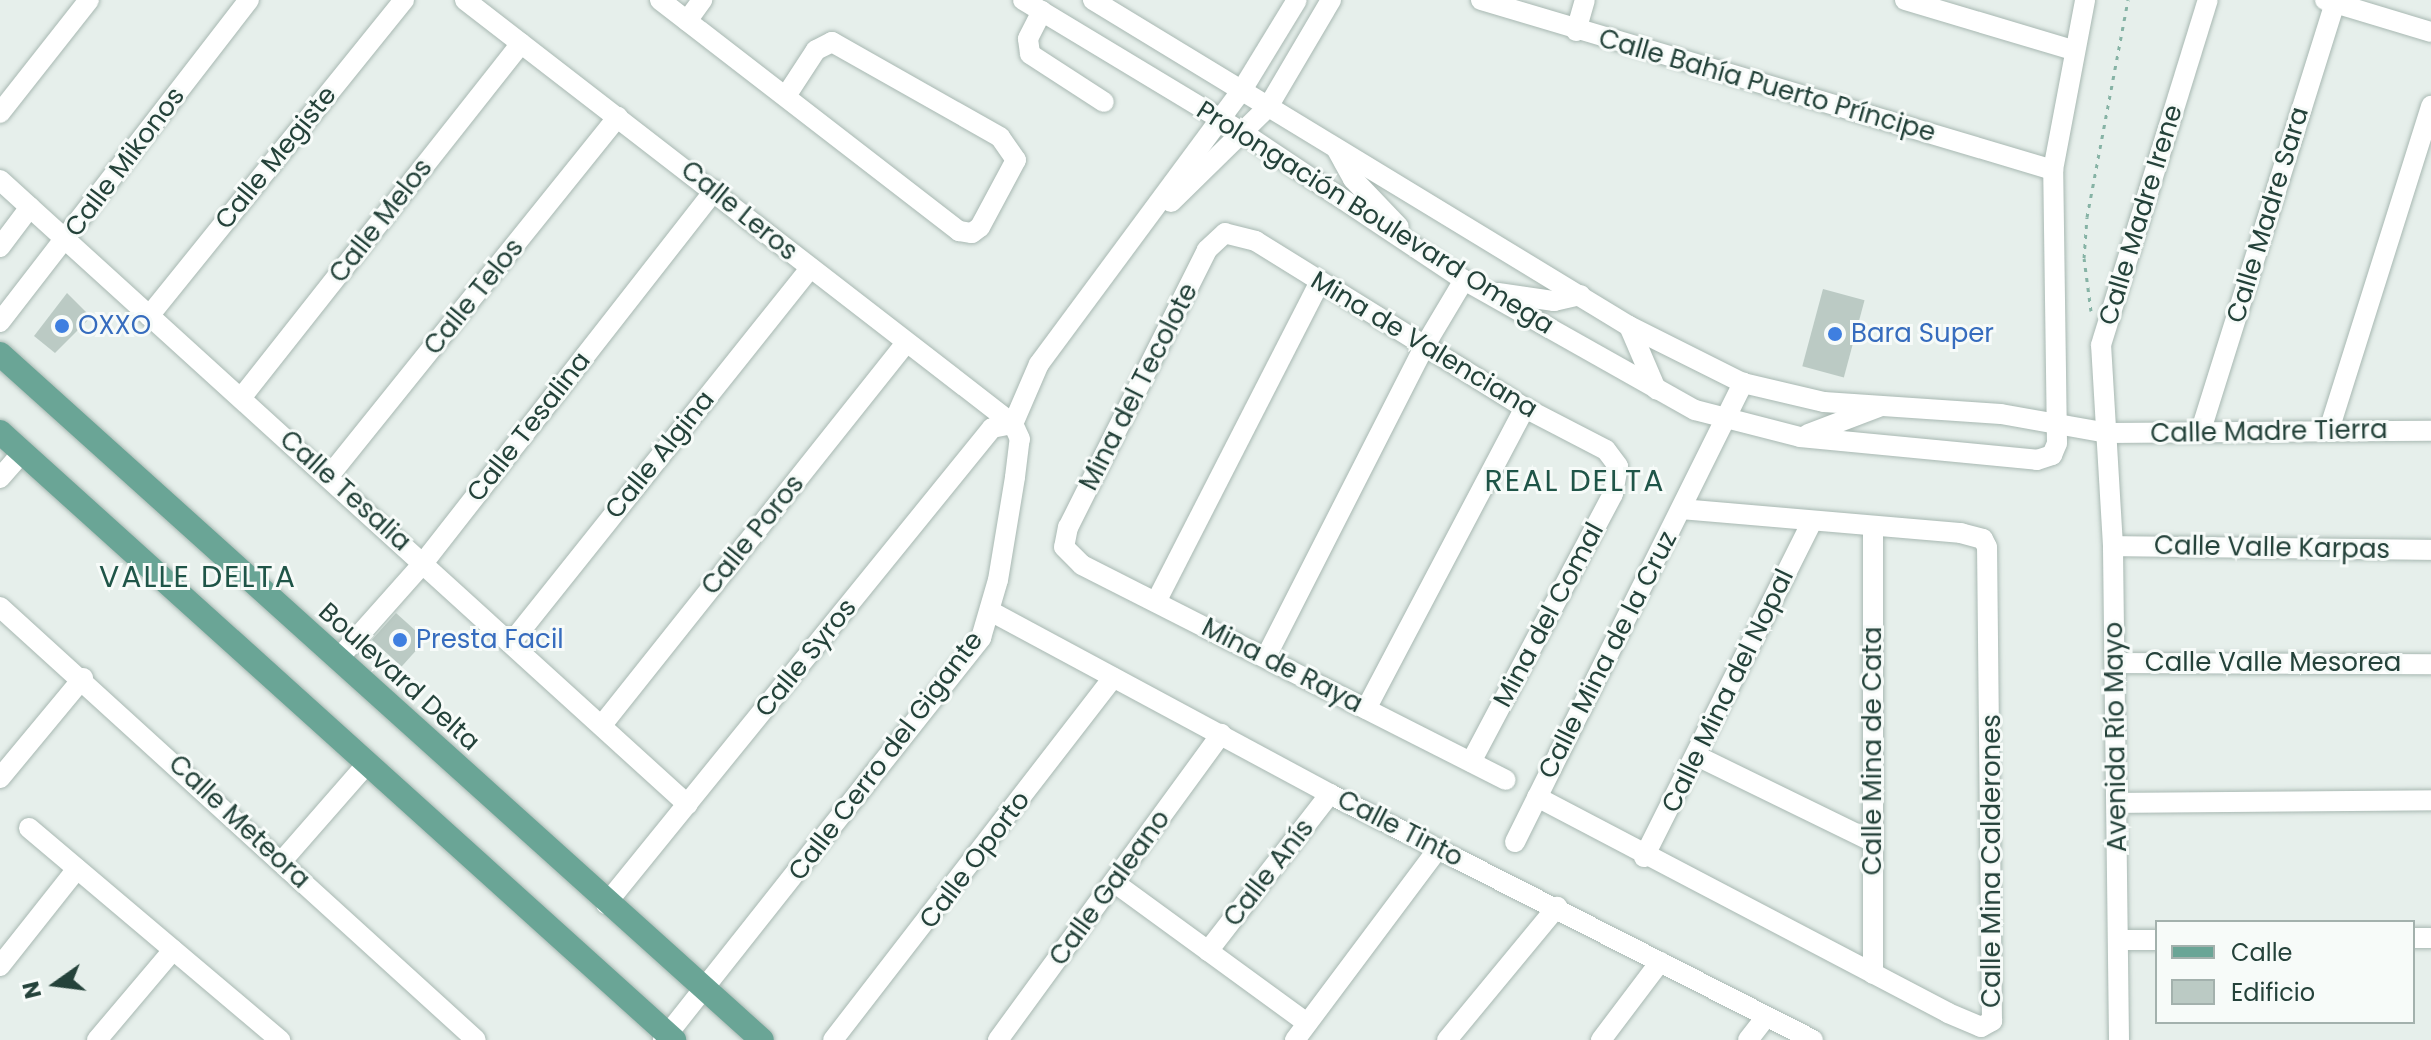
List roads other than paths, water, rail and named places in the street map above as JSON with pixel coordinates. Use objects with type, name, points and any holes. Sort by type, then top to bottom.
[{"type":"main road","name":"Boulevard Delta","points":[[0,354],[606,904],[762,1040]]},
{"type":"main road","points":[[0,432],[668,1038]]},
{"type":"street","points":[[0,113],[89,0]]},
{"type":"street","name":"Calle Mikonos","points":[[0,322],[249,0]]},
{"type":"street","name":"Calle Megiste","points":[[149,316],[404,0]]},
{"type":"street","name":"Calle Leros","points":[[465,0],[715,190],[904,345],[1013,424]]},
{"type":"street","points":[[660,0],[687,21],[786,96],[967,233],[980,227],[1016,160],[1000,137],[832,42],[816,50],[786,96]]},
{"type":"street","points":[[687,21],[702,0]]},
{"type":"street","name":"Prolongación Boulevard Omega","points":[[1023,0],[1245,134],[1464,280],[1658,392],[1725,421],[1800,437],[2019,459],[2045,458],[2057,433]]},
{"type":"street","name":"Prolongación Boulevard Omega","points":[[1093,0],[1629,326],[1743,383],[1824,402],[2057,433],[2108,433]]},
{"type":"street","points":[[1013,424],[1056,337],[1242,90],[1297,0]]},
{"type":"street","points":[[1138,232],[1245,134],[1268,107],[1331,0]]},
{"type":"street","name":"Calle Bahía Puerto Príncipe","points":[[1481,0],[1576,31],[2053,170]]},
{"type":"street","points":[[1576,31],[1585,0]]},
{"type":"street","points":[[1905,0],[2073,50]]},
{"type":"street","points":[[2057,433],[2053,170],[2073,50],[2085,0]]},
{"type":"street","name":"Calle Madre Irene","points":[[2108,433],[2101,345],[2208,0]]},
{"type":"street","points":[[2332,1],[2431,32]]},
{"type":"street","name":"Calle Madre Sara","points":[[2201,430],[2332,1]]},
{"type":"street","points":[[1042,11],[1028,39],[1030,54],[1104,102]]},
{"type":"street","name":"Calle Melos","points":[[241,398],[521,43]]},
{"type":"street","points":[[2329,430],[2431,106]]},
{"type":"street","name":"Calle Telos","points":[[329,476],[618,117]]},
{"type":"street","points":[[1337,150],[1353,179],[1417,249]]},
{"type":"street","name":"Calle Tesalia","points":[[0,180],[688,805]]},
{"type":"street","name":"Calle Tesalina","points":[[338,659],[424,562],[715,190]]},
{"type":"street","name":"Calle Mikonos","points":[[0,247],[30,207]]},
{"type":"street","name":"Mina de Valenciana","points":[[1225,233],[1246,235],[1525,408],[1606,450],[1618,466]]},
{"type":"street","name":"Mina del Tecolote","points":[[1064,547],[1068,527],[1207,250],[1225,233]]},
{"type":"street","name":"Calle Algina","points":[[511,643],[810,268]]},
{"type":"street","points":[[1266,657],[1424,347],[1464,280]]},
{"type":"street","points":[[1156,602],[1319,283]]},
{"type":"street","points":[[1483,291],[1554,301],[1580,295]]},
{"type":"street","points":[[1629,326],[1658,392]]},
{"type":"street","name":"Calle Poros","points":[[602,725],[904,345]]},
{"type":"street","name":"Calle Mina de la Cruz","points":[[1515,842],[1743,383]]},
{"type":"street","points":[[1800,437],[1879,407]]},
{"type":"street","points":[[1366,709],[1525,408]]},
{"type":"street","name":"Calle Cerro del Gigante","points":[[668,1038],[974,648],[992,612],[1020,439],[1013,424]]},
{"type":"street","name":"Calle Syros","points":[[606,904],[992,428],[1013,424]]},
{"type":"street","name":"Calle Madre Tierra","points":[[2108,433],[2201,430],[2431,431]]},
{"type":"street","name":"Avenida Río Mayo","points":[[2108,433],[2118,803],[2119,1040]]},
{"type":"street","points":[[0,478],[23,452]]},
{"type":"street","name":"Mina del Comal","points":[[1471,762],[1613,494],[1618,466]]},
{"type":"street","name":"Calle Mina Calderones","points":[[1537,797],[1644,857],[1873,974],[1981,1027],[1992,1021],[1987,547],[1983,539],[1961,533],[1811,524],[1682,509]]},
{"type":"street","name":"Calle Mina del Nopal","points":[[1644,857],[1811,524]]},
{"type":"street","name":"Calle Mina de Cata","points":[[1873,529],[1873,974]]},
{"type":"street","name":"Calle Valle Karpas","points":[[2113,546],[2431,550]]},
{"type":"street","name":"Mina de Raya","points":[[1064,547],[1082,565],[1505,780]]},
{"type":"street","name":"Calle Meteora","points":[[0,607],[83,678],[476,1040]]},
{"type":"street","name":"Calle Tinto","points":[[992,612],[1330,794],[1813,1040]]},
{"type":"street","name":"Calle Valle Mesorea","points":[[2115,663],[2431,664]]},
{"type":"street","points":[[2,772],[83,678]]},
{"type":"street","name":"Calle Oporto","points":[[833,1040],[1113,678]]},
{"type":"street","name":"Calle Galeano","points":[[998,1040],[1221,734]]},
{"type":"street","points":[[1697,756],[1873,842]]},
{"type":"street","points":[[282,861],[367,764]]},
{"type":"street","name":"Calle Anís","points":[[1208,951],[1330,794]]},
{"type":"street","points":[[2118,803],[2431,800]]},
{"type":"street","points":[[29,828],[173,950],[256,1033],[280,1040]]},
{"type":"street","points":[[1115,883],[1208,951],[1301,1031],[1438,849]]},
{"type":"street","points":[[0,966],[77,869]]},
{"type":"street","points":[[1447,1040],[1557,907]]},
{"type":"street","points":[[2120,940],[2155,940]]},
{"type":"street","points":[[97,1040],[173,950]]},
{"type":"street","points":[[1601,1040],[1660,962]]},
{"type":"street","points":[[1748,1040],[1766,1017]]},
{"type":"place","name":"OXXO","points":[[62,326]]},
{"type":"place","name":"Bara Super","points":[[1835,334]]},
{"type":"place","name":"Presta Facil","points":[[400,640]]},
{"type":"district","name":"REAL DELTA","points":[[1575,481]]},
{"type":"district","name":"VALLE DELTA","points":[[198,577]]}]
